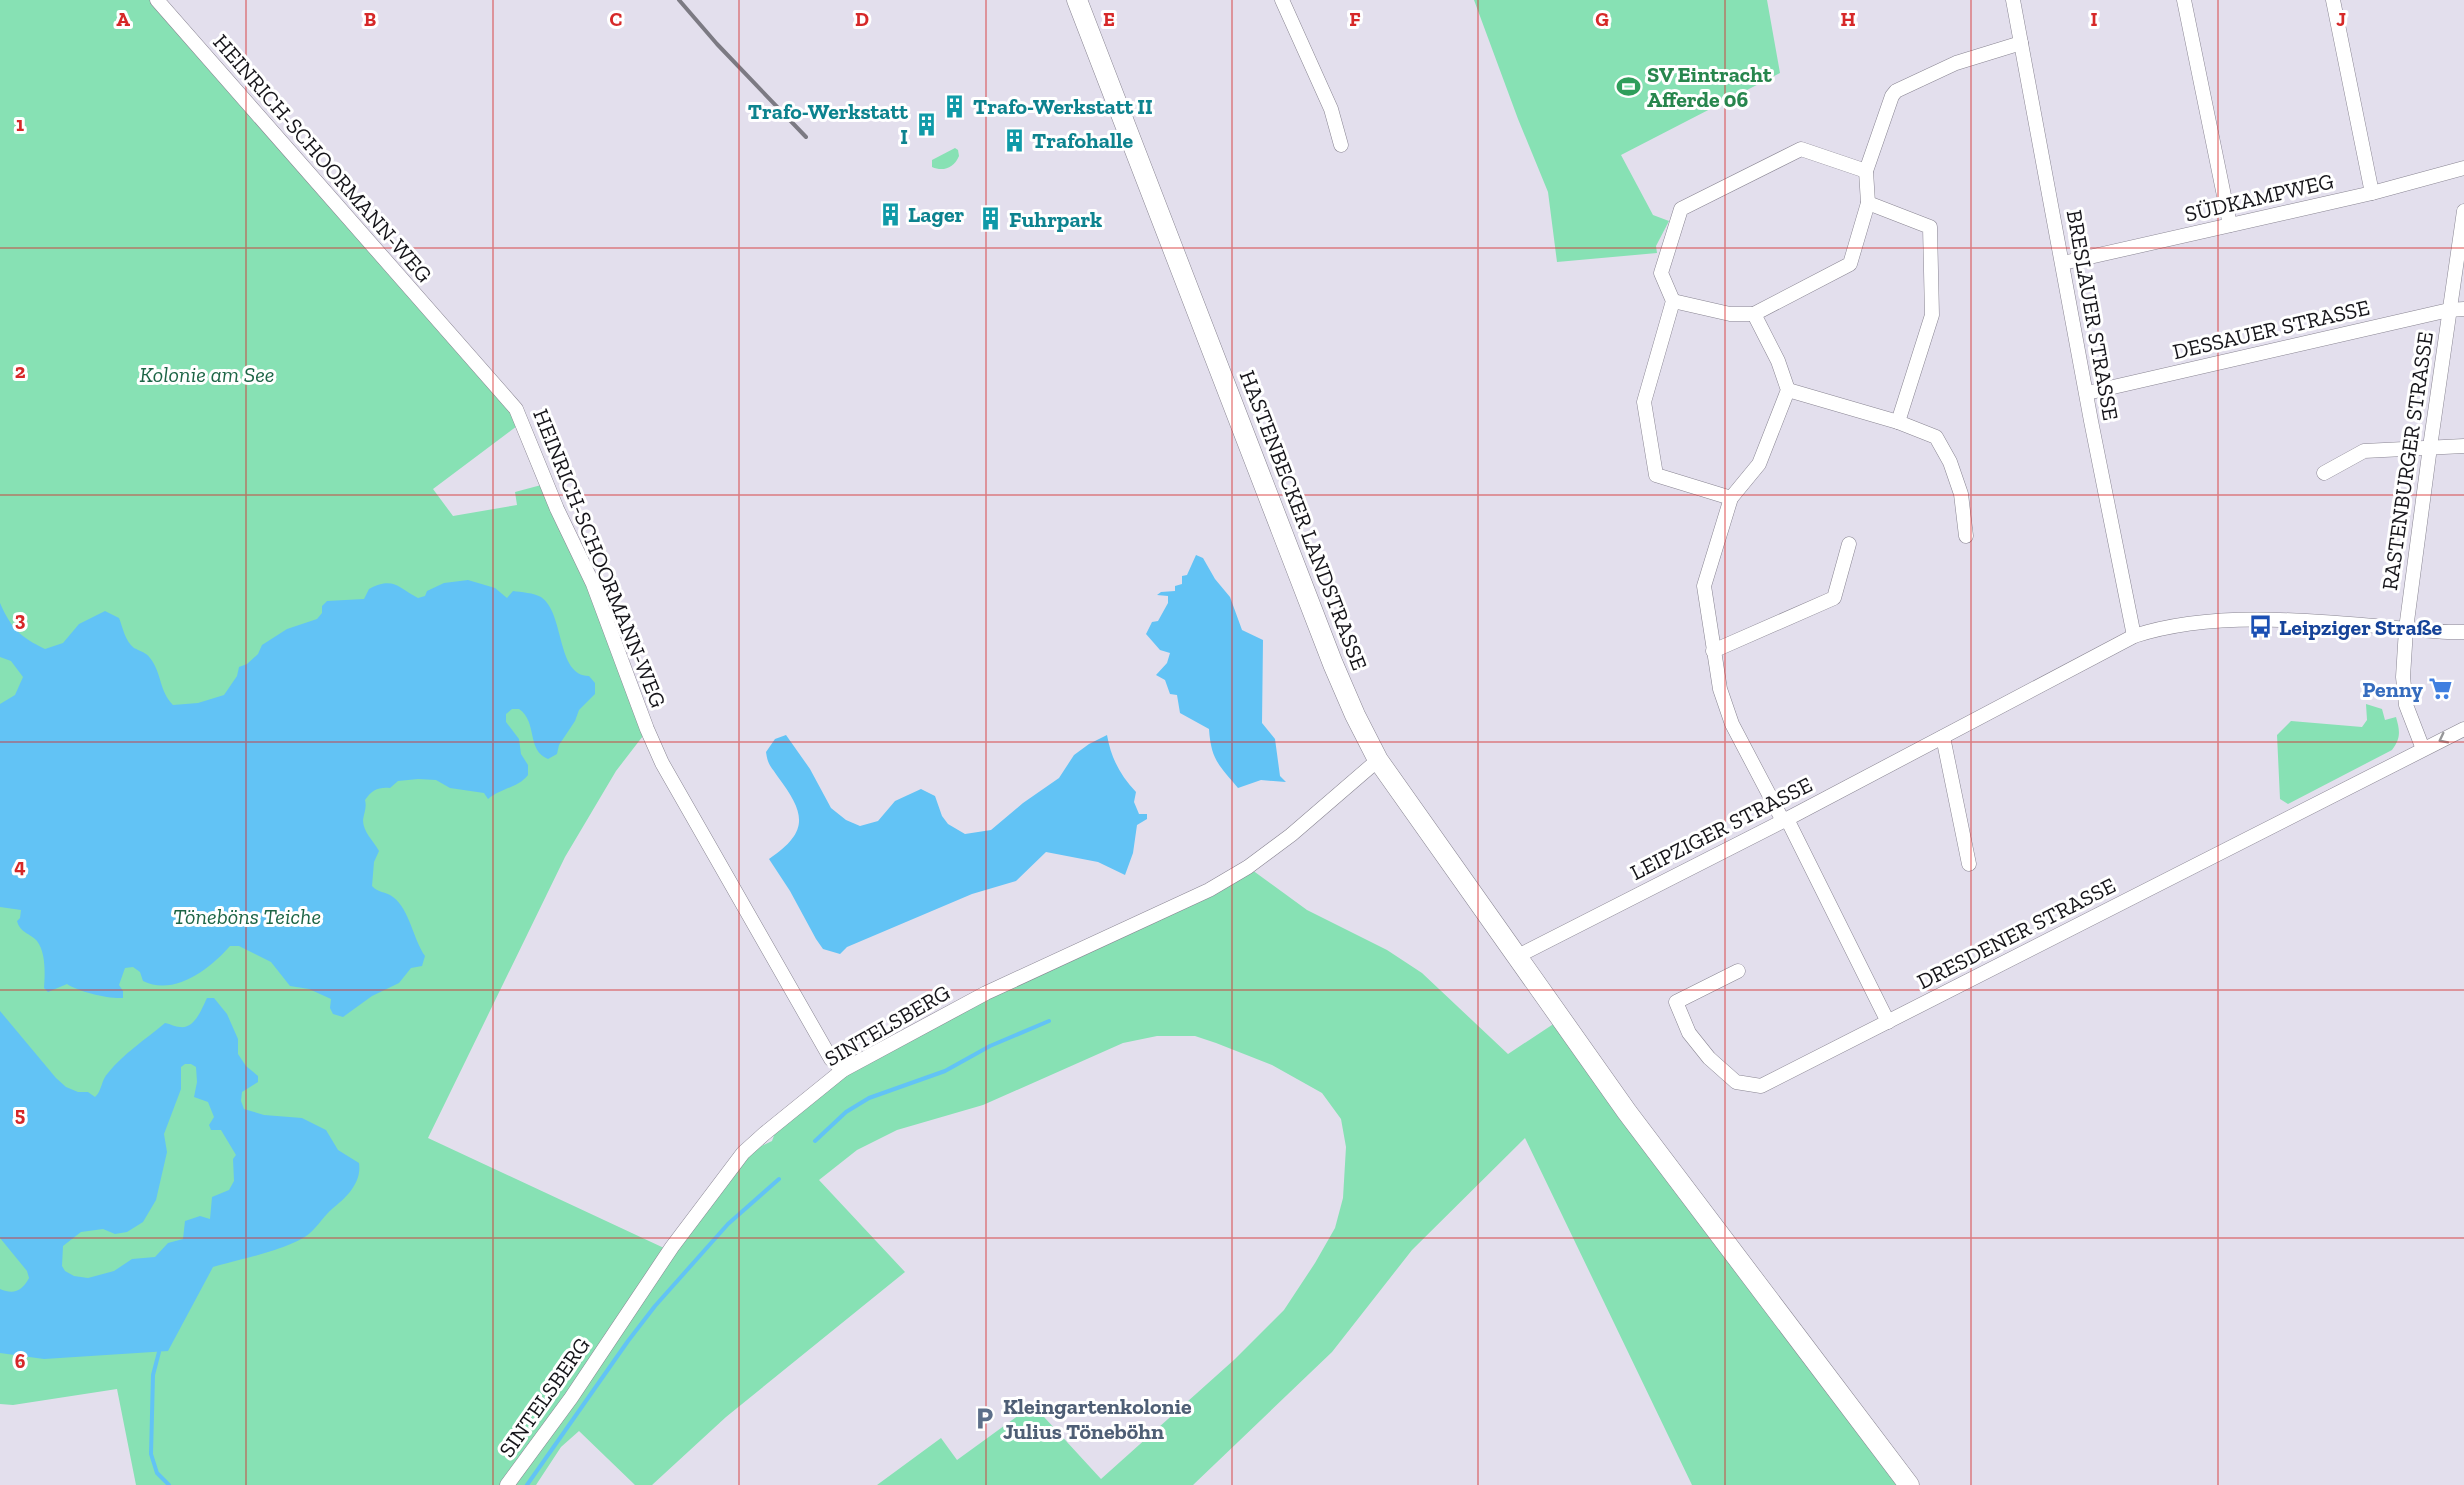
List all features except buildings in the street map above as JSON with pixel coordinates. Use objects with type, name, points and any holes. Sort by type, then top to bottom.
[{"type":"main road","name":"HASTENBECKER LANDSTRASSE","points":[[1077,0],[1333,664],[1354,715],[1378,760],[1688,1195],[1909,1485]]},
{"type":"street","name":"HEINRICH-SCHOORMANN-WEG","points":[[157,0],[516,409],[557,509],[592,584],[662,763],[831,1059],[843,1070]]},
{"type":"street","points":[[1282,0],[1331,109],[1341,145]]},
{"type":"street","name":"BRESLAUER STRASSE","points":[[2013,0],[2134,636]]},
{"type":"street","points":[[2184,0],[2230,225]]},
{"type":"street","points":[[2333,0],[2372,193]]},
{"type":"street","points":[[1673,301],[1730,314],[1754,314],[1850,264],[1868,203],[1866,171],[1892,96],[1896,91],[1956,63],[2021,43]]},
{"type":"street","points":[[1731,498],[1656,475],[1644,402],[1673,301],[1662,273],[1681,209],[1801,149],[1866,171]]},
{"type":"street","name":"SÜDKAMPWEG","points":[[2063,263],[2372,193],[2464,168]]},
{"type":"street","points":[[1868,203],[1930,227],[1932,315],[1898,422]]},
{"type":"street","name":"RASTENBURGER STRASSE","points":[[2423,749],[2406,705],[2403,677],[2406,629],[2464,211]]},
{"type":"street","name":"DESSAUER STRASSE","points":[[2087,393],[2449,310],[2464,309]]},
{"type":"street","points":[[1754,314],[1778,361],[1788,390],[1759,465],[1731,498],[1704,586],[1720,689],[1732,724],[1785,820],[1888,1022]]},
{"type":"street","points":[[1788,390],[1898,422],[1936,437],[1950,462],[1961,494],[1966,536]]},
{"type":"street","points":[[2324,473],[2364,451],[2464,446]]},
{"type":"street","points":[[1713,651],[1834,598],[1849,543]]},
{"type":"street","name":"LEIPZIGER STRASSE","points":[[1518,956],[1785,820],[2134,636],[2151,631],[2229,621],[2323,622],[2464,632]]},
{"type":"street","name":"DRESDENER STRASSE","points":[[1738,970],[1676,1002],[1689,1033],[1709,1058],[1736,1082],[1761,1086],[2464,729]]},
{"type":"street","points":[[1943,737],[1970,864]]},
{"type":"street","name":"SINTELSBERG","points":[[507,1485],[571,1398],[672,1247],[742,1153],[843,1070],[986,993],[1217,885],[1248,867],[1291,835],[1378,760]]},
{"type":"green space","name":"Kolonie am See","points":[[0,0],[153,0],[521,423],[433,489],[453,516],[517,505],[515,492],[545,484],[591,589],[646,732],[616,771],[565,857],[428,1138],[664,1248],[572,1386],[502,1485],[136,1485],[117,1389],[13,1405],[0,1404]]},
{"type":"green space","name":"SV Eintracht Afferde 06","points":[[1474,0],[1767,0],[1780,73],[1621,155],[1653,215],[1669,221],[1656,246],[1657,253],[1557,262],[1548,192]]},
{"type":"green space","points":[[955,148],[959,156],[951,166],[940,169],[932,167],[932,160]]},
{"type":"green space","points":[[2366,704],[2382,709],[2385,720],[2396,717],[2399,734],[2392,750],[2288,804],[2280,799],[2277,735],[2291,721],[2362,727],[2367,720]]},
{"type":"green space","points":[[1248,867],[1307,910],[1387,950],[1422,973],[1508,1054],[1561,1019],[1909,1485],[1692,1485],[1525,1138],[1412,1250],[1332,1352],[1193,1485],[877,1485],[941,1438],[957,1460],[1033,1405],[1101,1479],[1235,1359],[1284,1310],[1315,1263],[1335,1228],[1343,1198],[1346,1147],[1341,1119],[1322,1093],[1272,1065],[1195,1036],[1157,1036],[1123,1043],[983,1105],[897,1130],[857,1150],[819,1180],[905,1272],[726,1417],[652,1485],[635,1485],[579,1431],[561,1447],[536,1485],[513,1485],[674,1253],[753,1150],[772,1141],[776,1130],[848,1074],[986,993]]},
{"type":"water","points":[[1196,555],[1203,558],[1215,579],[1230,597],[1242,630],[1263,640],[1262,723],[1275,739],[1280,776],[1286,782],[1261,780],[1238,788],[1217,762],[1209,729],[1180,713],[1177,695],[1170,694],[1165,680],[1156,675],[1167,663],[1170,653],[1160,650],[1146,634],[1152,622],[1158,621],[1168,603],[1168,596],[1157,595],[1161,592],[1175,591],[1175,586],[1182,584],[1182,576],[1187,575]]},
{"type":"water","name":"Töneböns Teiche","points":[[468,580],[495,588],[507,598],[513,591],[541,597],[549,605],[554,616],[571,666],[578,673],[589,676],[595,683],[595,694],[579,710],[575,721],[559,745],[557,754],[548,759],[537,749],[525,715],[519,709],[512,709],[506,714],[506,722],[519,739],[521,754],[528,765],[528,775],[520,783],[488,799],[484,793],[450,788],[436,780],[418,779],[398,781],[390,788],[376,790],[365,800],[363,824],[379,851],[374,862],[372,886],[393,897],[403,909],[425,956],[422,966],[411,968],[399,983],[372,996],[343,1017],[333,1014],[330,1008],[331,999],[309,989],[290,986],[271,962],[239,946],[230,946],[202,971],[179,983],[155,985],[143,981],[140,972],[133,967],[125,968],[119,985],[123,991],[123,998],[94,994],[67,984],[48,992],[44,988],[45,970],[42,951],[37,941],[18,925],[21,910],[0,907],[0,704],[15,695],[23,677],[11,661],[0,657],[0,603],[17,631],[45,649],[63,643],[79,624],[105,611],[119,618],[131,645],[147,655],[154,664],[165,694],[173,705],[198,703],[224,695],[237,676],[239,667],[247,664],[258,654],[262,645],[287,629],[317,619],[322,613],[322,606],[327,601],[364,599],[369,589],[390,583],[418,598],[444,583]]},
{"type":"water","points":[[786,735],[810,769],[831,808],[846,820],[860,826],[878,821],[895,801],[921,789],[935,796],[942,816],[948,824],[965,834],[991,830],[1023,803],[1059,778],[1074,755],[1107,735],[1117,766],[1136,792],[1134,802],[1139,814],[1147,814],[1147,819],[1137,825],[1133,853],[1125,875],[1098,862],[1046,852],[1016,881],[972,894],[847,947],[840,954],[823,949],[769,859],[791,840],[797,831],[799,822],[794,802],[770,766],[766,752],[775,739]]},
{"type":"water","points":[[207,998],[214,998],[227,1014],[238,1039],[238,1054],[246,1066],[258,1076],[258,1082],[242,1092],[241,1101],[244,1109],[264,1115],[302,1118],[326,1130],[338,1150],[359,1163],[358,1177],[352,1189],[302,1239],[278,1249],[213,1267],[168,1351],[44,1359],[0,1353],[0,1289],[9,1292],[17,1291],[29,1278],[27,1271],[0,1238],[0,1011],[56,1078],[66,1087],[78,1092],[88,1092],[95,1097],[106,1076],[128,1053],[165,1023],[176,1027],[190,1025]],"holes":[[[191,1064],[196,1067],[197,1082],[194,1097],[208,1102],[214,1117],[209,1125],[211,1130],[221,1130],[236,1155],[233,1159],[234,1181],[229,1190],[212,1197],[210,1219],[200,1216],[185,1221],[183,1239],[168,1243],[155,1257],[132,1259],[114,1271],[88,1278],[74,1276],[65,1271],[62,1266],[63,1246],[81,1232],[103,1229],[115,1234],[127,1232],[143,1222],[156,1200],[167,1152],[164,1134],[181,1089],[181,1067]]]},
{"type":"waterway","points":[[815,1141],[846,1112],[869,1098],[945,1071],[990,1046],[1049,1021]]},
{"type":"waterway","points":[[527,1485],[655,1306],[728,1224],[779,1179]]},
{"type":"waterway","points":[[159,1352],[153,1375],[151,1454],[157,1473],[169,1485]]},
{"type":"railway","points":[[679,0],[717,44],[806,137]]},
{"type":"place","name":"SV Eintracht Afferde 06","points":[[1629,87]]},
{"type":"place","name":"Trafo-Werkstatt II","points":[[955,106]]},
{"type":"place","name":"Trafo-Werkstatt I","points":[[926,124]]},
{"type":"place","name":"Trafohalle","points":[[1014,140]]},
{"type":"place","name":"Lager","points":[[890,214]]},
{"type":"place","name":"Fuhrpark","points":[[991,219]]},
{"type":"place","name":"Leipziger Straße","points":[[2261,627]]},
{"type":"place","name":"Penny","points":[[2441,689]]},
{"type":"place","name":"Kleingartenkolonie Julius Töneböhn","points":[[985,1419]]}]
